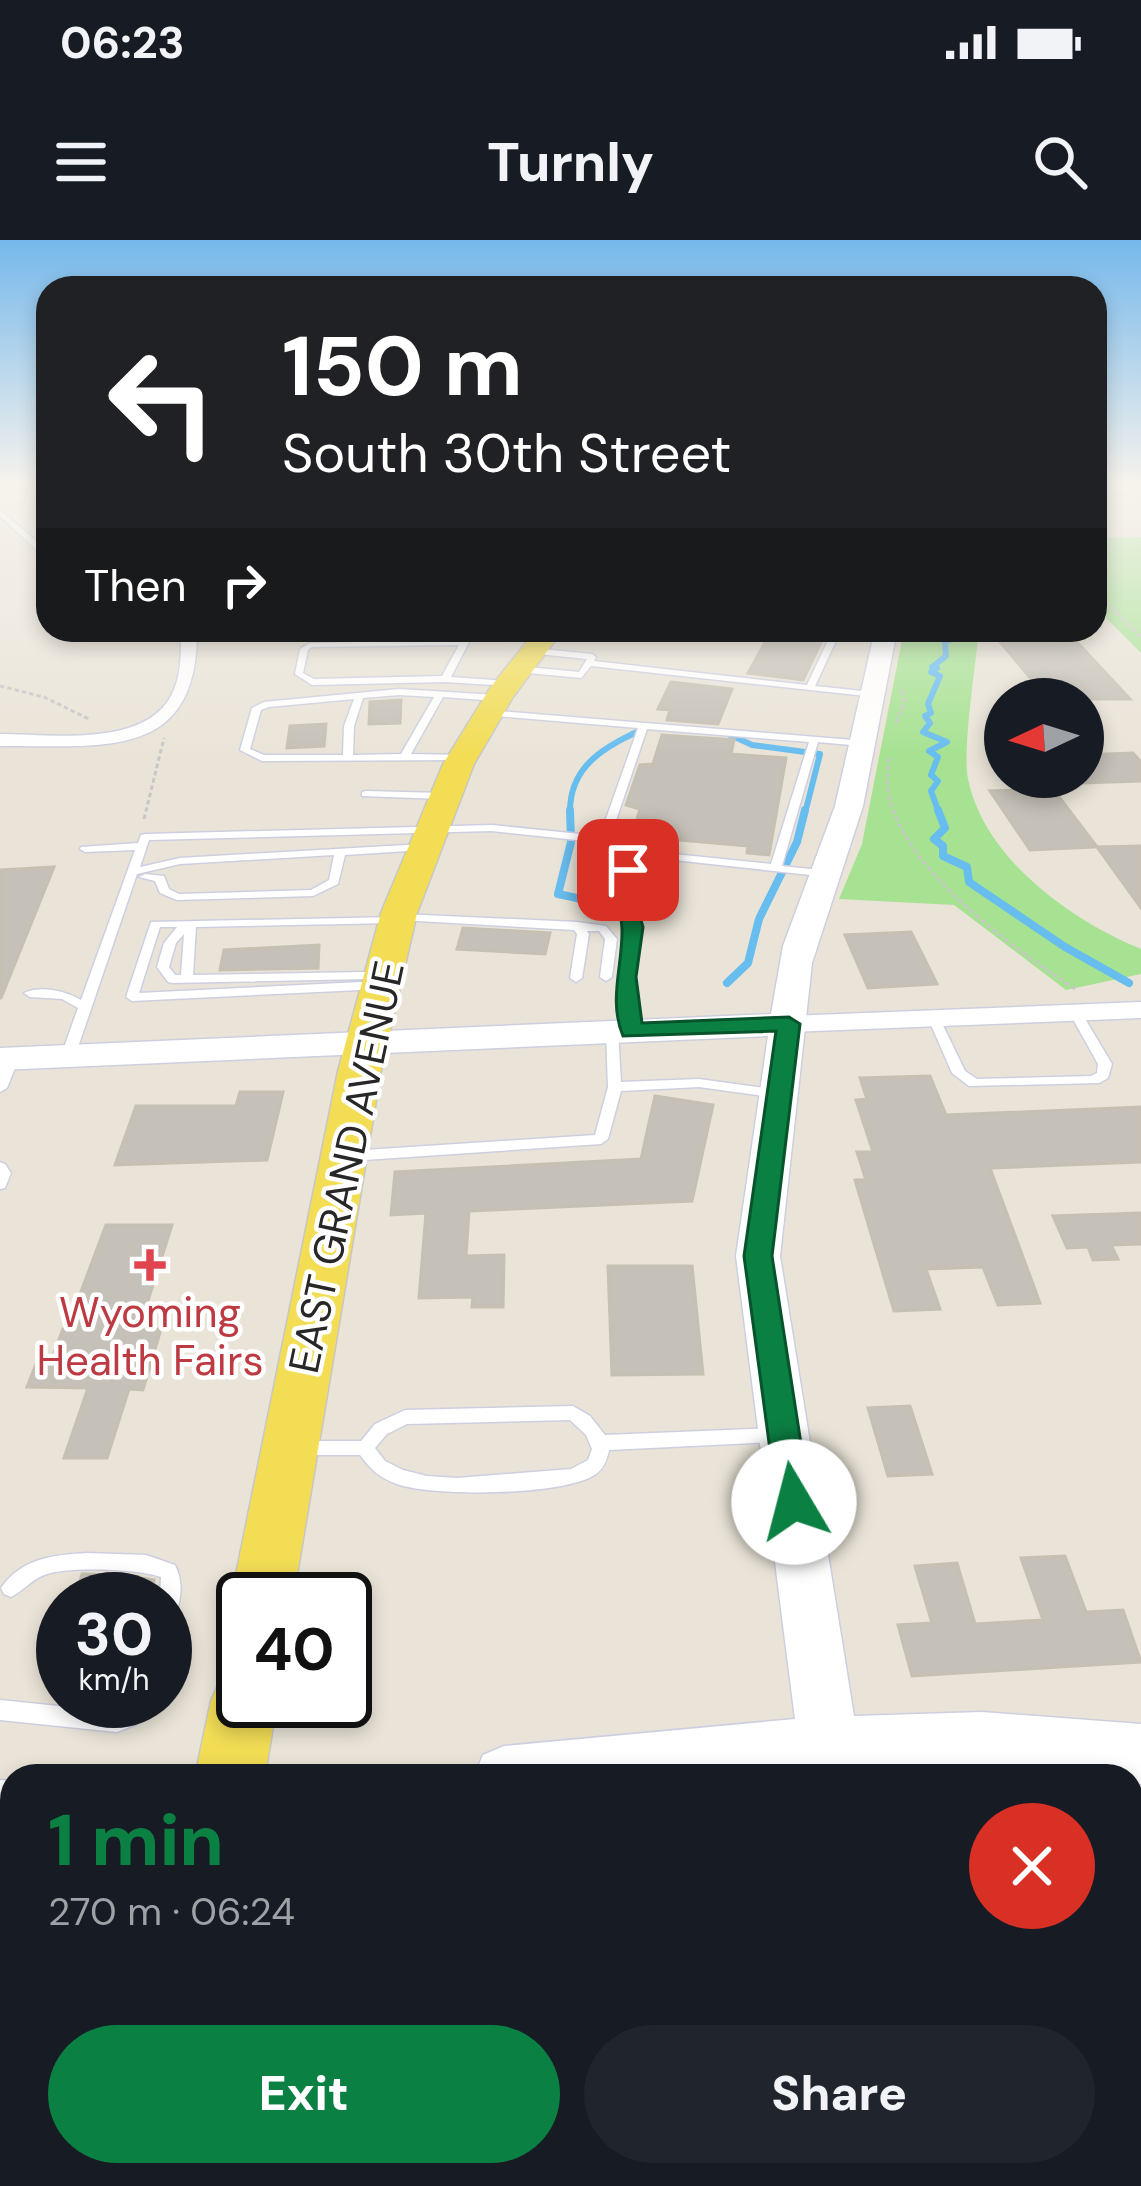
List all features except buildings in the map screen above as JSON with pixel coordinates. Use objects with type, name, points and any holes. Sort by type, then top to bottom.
[{"type":"main road","name":"EAST GRAND AVENUE","points":[[267,1572],[364,1042],[398,918],[461,757],[515,674]]},
{"type":"main road","points":[[232,1764],[239,1728]]},
{"type":"street","points":[[0,740],[115,735],[160,721],[178,708],[184,695],[193,659],[190,642]]},
{"type":"street","points":[[883,642],[829,874],[804,919],[758,1256],[831,1763],[973,1738],[1059,1742],[1141,1754]]},
{"type":"street","points":[[4,1069],[68,1056],[1141,1010]]},
{"type":"lane","points":[[445,679],[464,642],[310,645],[299,674],[312,682],[445,679],[515,674],[580,675],[592,657],[515,674],[441,693],[360,695],[257,708],[245,750],[262,758],[461,757]]},
{"type":"lane","points":[[810,688],[831,642]]},
{"type":"lane","points":[[589,663],[872,695]]},
{"type":"lane","points":[[515,674],[644,725],[862,743]]},
{"type":"lane","points":[[405,756],[441,693]]},
{"type":"lane","points":[[348,756],[349,727],[360,695]]},
{"type":"lane","points":[[604,839],[644,725]]},
{"type":"lane","points":[[776,866],[814,740]]},
{"type":"lane","points":[[366,794],[432,823]]},
{"type":"lane","points":[[132,875],[180,861],[340,851],[432,823]]},
{"type":"lane","points":[[85,849],[432,823],[604,839],[674,857],[829,874]]},
{"type":"lane","points":[[68,1056],[143,842]]},
{"type":"lane","points":[[343,1157],[602,1139],[615,1087],[633,927],[624,896],[631,845]]},
{"type":"lane","points":[[160,878],[164,891],[177,897],[313,892],[334,882],[340,851]]},
{"type":"lane","points":[[160,878],[170,866]]},
{"type":"lane","points":[[132,875],[160,878]]},
{"type":"lane","points":[[382,981],[132,997],[155,924],[398,918],[577,925],[608,933],[605,977]]},
{"type":"lane","points":[[190,924],[173,935],[163,968],[172,979],[382,981]]},
{"type":"lane","points":[[187,979],[190,924]]},
{"type":"lane","points":[[576,978],[583,934],[577,925]]},
{"type":"lane","points":[[30,993],[65,997],[85,1007]]},
{"type":"lane","points":[[934,1018],[959,1073],[974,1083],[1094,1080],[1103,1075],[1105,1064],[1075,1012]]},
{"type":"lane","points":[[615,1087],[699,1083],[781,1094]]},
{"type":"lane","points":[[0,1166],[0,1184]]},
{"type":"lane","points":[[290,1448],[365,1448],[381,1429],[405,1417],[573,1413],[587,1422],[601,1442],[602,1460],[587,1473],[571,1478],[433,1485],[390,1477],[371,1463],[365,1448]]},
{"type":"lane","points":[[601,1442],[784,1435]]},
{"type":"lane","points":[[10,1588],[43,1566],[133,1562],[161,1565],[169,1572]]},
{"type":"lane","points":[[0,1710],[36,1714]]},
{"type":"path","points":[[1107,603],[1141,638]]},
{"type":"path","points":[[902,684],[905,702],[897,719],[885,785],[912,849],[946,890],[1109,1011]]},
{"type":"path","points":[[0,686],[44,698],[115,735]]},
{"type":"path","points":[[143,842],[143,808],[163,747],[160,721]]},
{"type":"green space","points":[[1107,574],[1141,574],[1141,653],[1107,619]]},
{"type":"green space","points":[[902,642],[978,642],[967,749],[968,779],[977,808],[1011,860],[1034,883],[1086,921],[1141,949],[1141,974],[1066,990],[954,905],[839,899],[862,844]]},
{"type":"waterway","points":[[939,813],[931,791],[938,781],[931,775],[938,757],[929,751],[947,742],[923,732],[930,723],[925,716],[931,713],[928,704],[940,676],[931,672],[937,668],[932,667],[946,656],[945,642]]},
{"type":"waterway","points":[[570,812],[571,796],[584,769],[606,749],[647,727]]},
{"type":"waterway","points":[[724,732],[752,745],[820,754],[805,813]]},
{"type":"waterway","points":[[727,983],[748,963],[759,919],[797,842],[805,810]]},
{"type":"waterway","points":[[938,810],[945,828],[934,839],[943,846],[943,856],[967,867],[969,882],[1065,947],[1129,983]]},
{"type":"waterway","points":[[570,812],[571,842],[558,894],[648,913]]},
{"type":"place","name":"Wyoming Health Fairs","points":[[150,1265]]},
{"type":"route","points":[[628,870],[624,896],[633,927],[625,977],[632,1031],[789,1024],[758,1256],[794,1502]]}]
